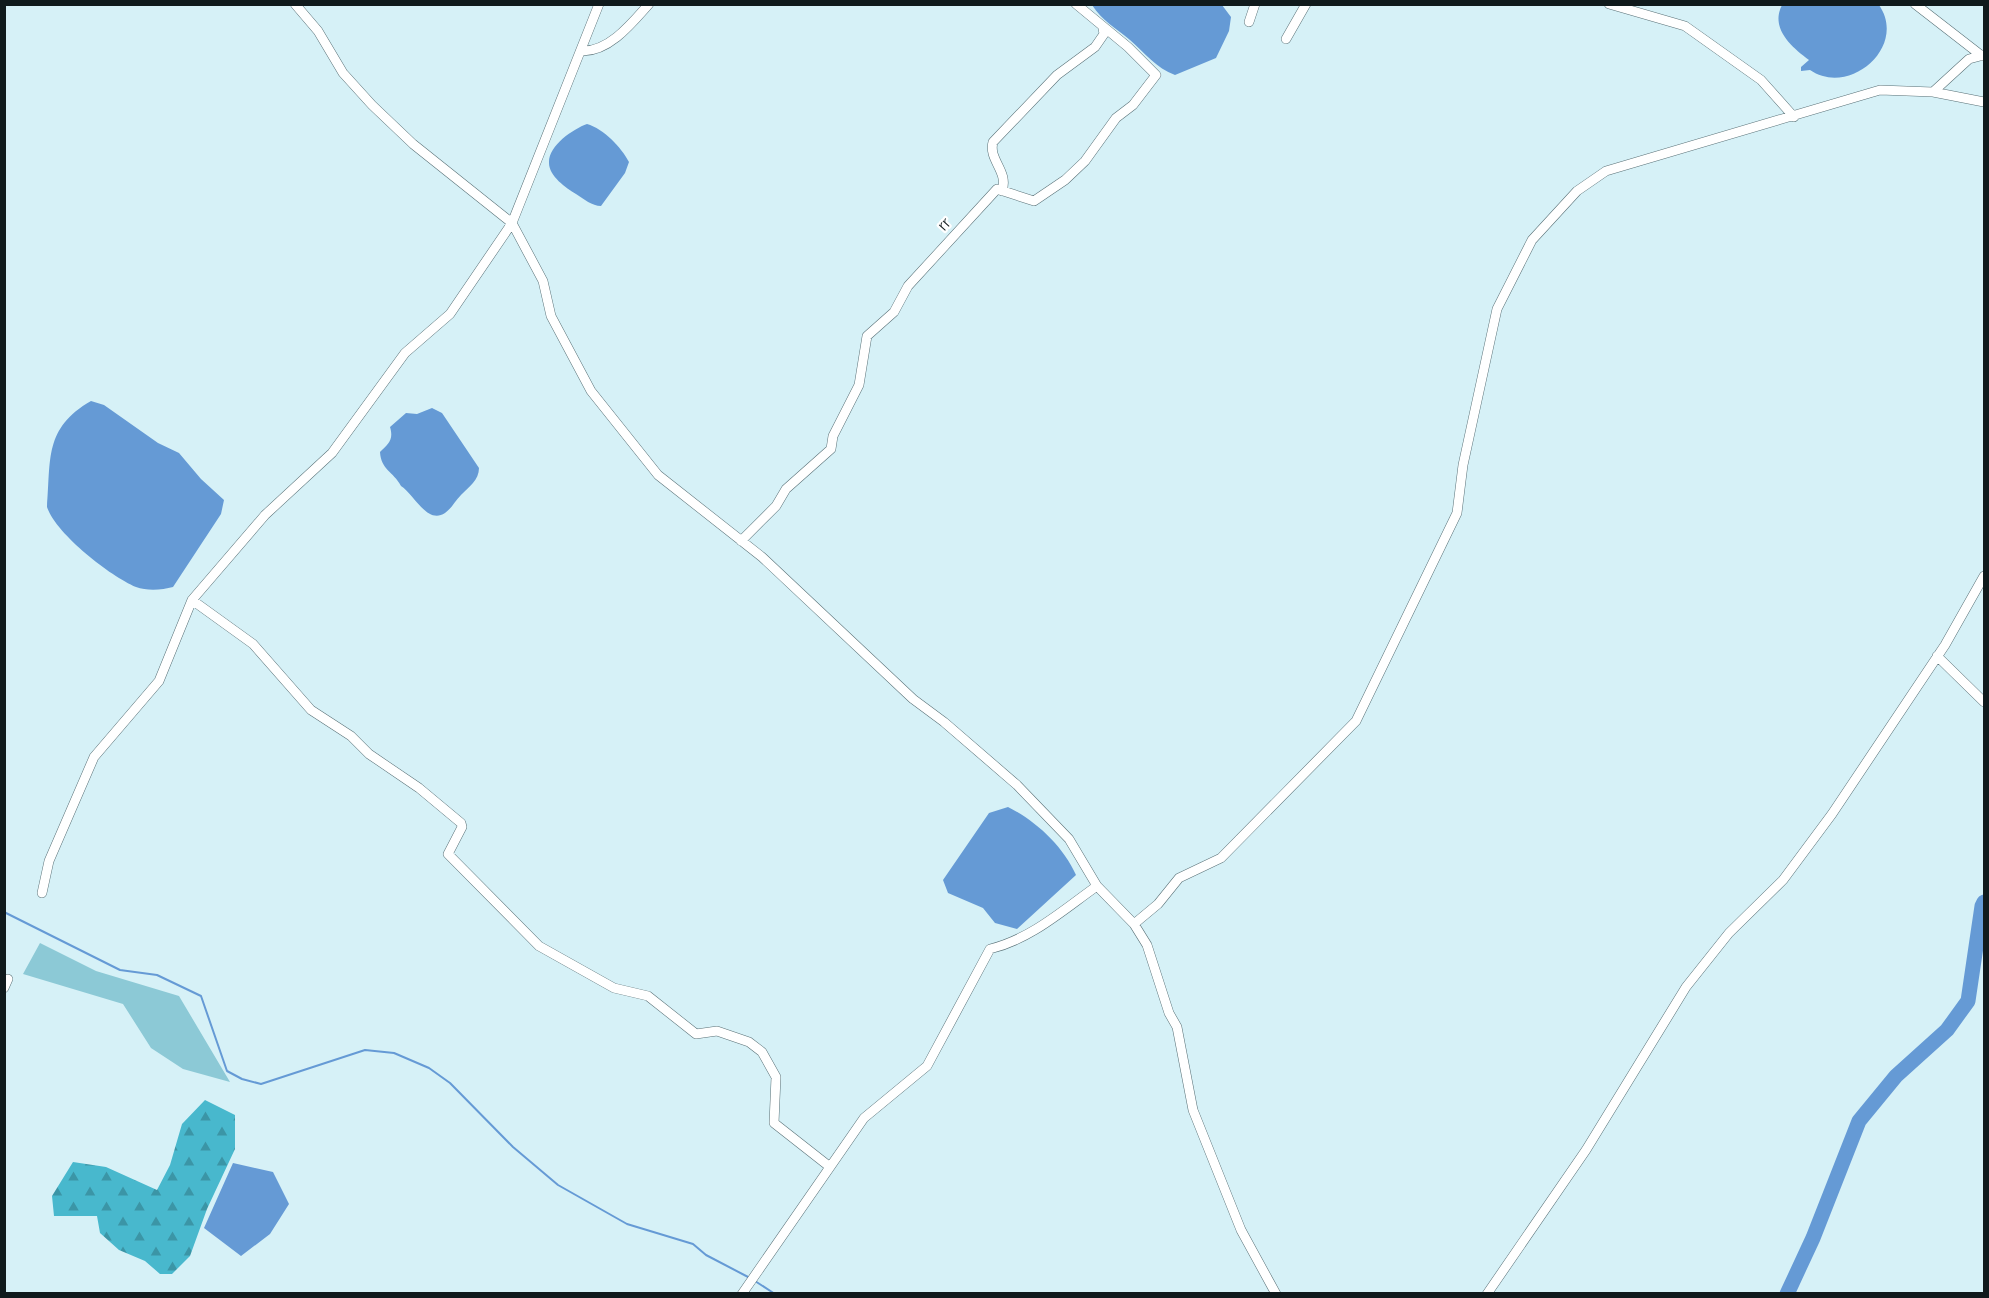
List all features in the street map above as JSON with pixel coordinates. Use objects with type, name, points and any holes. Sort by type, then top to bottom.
[{"type":"street","points":[[295,4],[318,31],[343,73],[372,105],[413,144],[512,223],[543,281],[551,316],[591,391],[606,413],[658,475],[762,557],[913,699],[944,722],[1017,785],[1069,839],[1097,886],[1134,924],[1147,945],[1169,1013],[1177,1027],[1193,1110],[1241,1230],[1276,1293]]},
{"type":"street","points":[[42,893],[49,861],[94,757],[159,681],[192,600],[265,515],[332,453],[405,353],[450,314],[512,223],[548,129],[583,51],[599,4]]},
{"type":"street","points":[[583,51],[592,51],[609,42],[649,4]]},
{"type":"street","points":[[1076,4],[1128,47],[1156,75],[1134,105],[1116,118],[1085,161],[1065,180],[1034,201],[1002,191],[1004,175],[993,155],[993,142],[1057,75],[1095,47],[1104,33],[1103,28]]},
{"type":"street","points":[[1249,22],[1255,4]]},
{"type":"street","points":[[1286,39],[1306,4]]},
{"type":"street","points":[[1609,4],[1685,26],[1761,80],[1794,117]]},
{"type":"street","points":[[1920,6],[1983,55]]},
{"type":"street","points":[[1933,93],[1969,59],[1983,55]]},
{"type":"street","points":[[1134,924],[1158,904],[1179,878],[1221,858],[1356,720],[1457,513],[1463,465],[1497,309],[1532,240],[1577,191],[1605,171],[1880,90],[1933,93],[1984,102]]},
{"type":"street","name":"rr","points":[[741,541],[776,506],[786,489],[831,448],[833,436],[859,385],[867,336],[894,312],[908,286],[990,194],[997,189],[1002,191]]},
{"type":"street","points":[[1487,1293],[1586,1150],[1695,974],[1747,914],[1772,892],[1832,814],[1937,656],[1984,576]]},
{"type":"street","points":[[192,600],[253,644],[295,689],[311,710],[351,736],[369,754],[419,788],[461,823],[462,827],[448,854],[539,946],[614,988],[648,996],[696,1034],[717,1032],[757,1047],[776,1077],[774,1123],[830,1167]]},
{"type":"street","points":[[1937,656],[1984,702]]},
{"type":"street","points":[[742,1293],[864,1118],[927,1066],[990,949],[1009,945],[1034,931],[1097,886]]},
{"type":"street","points":[[4,988],[8,979]]},
{"type":"shaded area","points":[[1092,5],[1222,5],[1231,17],[1229,31],[1216,58],[1175,75],[1156,64],[1105,20]]},
{"type":"shaded area","points":[[1782,5],[1879,5],[1886,21],[1886,37],[1880,51],[1870,63],[1857,72],[1841,77],[1825,77],[1810,70],[1801,71],[1801,67],[1809,60],[1784,36],[1779,21]]},
{"type":"shaded area","points":[[587,124],[600,130],[611,139],[629,162],[625,173],[601,206],[591,204],[559,181],[549,163],[557,145],[569,134]]},
{"type":"shaded area","points":[[91,401],[104,405],[158,443],[179,453],[201,479],[224,500],[221,514],[173,587],[154,590],[140,588],[112,574],[72,541],[52,518],[47,507],[50,459],[57,434],[76,411]]},
{"type":"shaded area","points":[[432,408],[442,413],[479,468],[473,483],[445,513],[438,516],[427,512],[401,486],[385,467],[380,452],[391,439],[390,427],[406,413],[417,414]]},
{"type":"shaded area","points":[[1008,807],[1029,819],[1048,835],[1064,854],[1076,875],[1017,929],[995,923],[983,908],[948,893],[943,880],[989,813]]},
{"type":"shaded area","points":[[40,943],[96,971],[179,996],[230,1082],[183,1069],[151,1048],[123,1004],[23,974]]},
{"type":"shaded area","points":[[233,1163],[273,1172],[289,1204],[270,1234],[241,1256],[204,1228]]},
{"type":"green space","points":[[205,1100],[235,1115],[235,1149],[207,1209],[190,1256],[172,1274],[160,1274],[145,1261],[119,1250],[100,1233],[97,1216],[54,1216],[52,1196],[73,1162],[106,1167],[157,1190],[170,1165],[182,1124]]},
{"type":"waterway","points":[[1787,1294],[1813,1238],[1859,1121],[1896,1076],[1947,1030],[1968,1001],[1984,902]]},
{"type":"waterway","points":[[4,912],[120,970],[157,975],[201,996],[227,1071],[242,1079],[261,1084],[365,1050],[394,1053],[429,1068],[450,1083],[513,1147],[558,1185],[627,1224],[693,1244],[706,1255],[750,1278]]},
{"type":"waterway","points":[[755,1281],[775,1294]]}]
